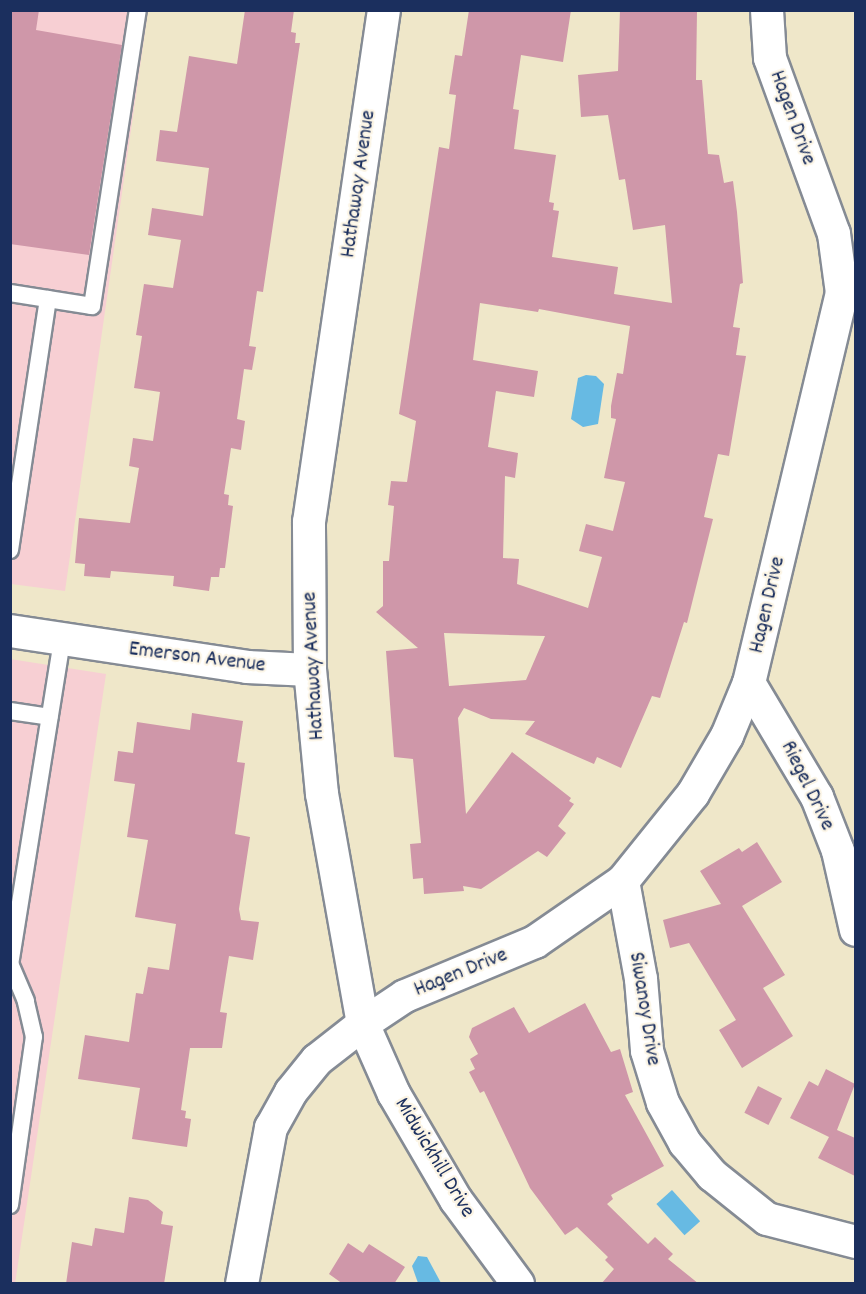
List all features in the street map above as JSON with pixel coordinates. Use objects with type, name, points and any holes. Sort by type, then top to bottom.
[{"type":"street","name":"Hathaway Avenue","points":[[363,1024],[322,794],[310,670],[309,522],[384,10]]},
{"type":"street","name":"Hagen Drive","points":[[363,1024],[405,996],[463,975],[535,942],[623,881],[693,794],[727,736],[749,683],[849,292],[834,234],[770,58],[767,10]]},
{"type":"street","name":"Emerson Avenue","points":[[10,631],[247,667],[310,670]]},
{"type":"street","name":"Riegel Drive","points":[[749,683],[817,797],[838,851],[855,930]]},
{"type":"street","name":"Siwanoy Drive","points":[[623,881],[641,979],[647,1052],[663,1102],[685,1143],[712,1175],[767,1219],[855,1242]]},
{"type":"street","points":[[242,1284],[271,1128],[291,1092],[316,1060],[363,1024]]},
{"type":"street","name":"Midwickhill Drive","points":[[363,1024],[394,1094],[456,1200],[518,1284]]},
{"type":"lane","points":[[10,293],[92,306],[138,10]]},
{"type":"lane","points":[[10,550],[48,299]]},
{"type":"lane","points":[[10,1205],[34,1037],[26,1001],[11,965],[50,717],[74,642]]},
{"type":"lane","points":[[10,711],[50,717]]},
{"type":"shaded area","points":[[11,11],[148,11],[65,591],[11,584]]},
{"type":"shaded area","points":[[10,659],[106,674],[15,1284],[10,1283]]},
{"type":"water","points":[[586,375],[596,376],[604,384],[598,424],[583,427],[571,419],[578,378]]},
{"type":"water","points":[[672,1190],[700,1221],[684,1235],[656,1204]]},
{"type":"water","points":[[418,1256],[427,1257],[441,1283],[418,1283],[412,1266]]},
{"type":"building","points":[[10,10],[39,10],[36,30],[122,45],[89,255],[10,244]]},
{"type":"building","points":[[245,10],[294,10],[291,32],[296,33],[295,43],[300,43],[263,292],[257,291],[249,346],[256,347],[252,370],[244,369],[237,419],[245,421],[241,450],[231,448],[224,494],[229,495],[228,505],[233,506],[225,568],[220,568],[219,577],[211,577],[209,591],[173,586],[174,576],[111,571],[110,578],[84,576],[85,564],[75,563],[79,518],[130,523],[139,468],[129,466],[133,438],[153,441],[160,392],[134,388],[142,336],[136,335],[144,284],[173,288],[181,240],[148,235],[152,208],[203,216],[209,168],[156,161],[160,130],[177,132],[189,56],[237,64]]},
{"type":"building","points":[[469,10],[571,10],[563,62],[521,55],[513,109],[519,110],[514,149],[556,155],[549,202],[554,203],[553,210],[559,211],[552,257],[618,267],[614,294],[672,303],[665,225],[633,230],[625,179],[619,180],[608,115],[581,117],[578,75],[618,71],[620,10],[697,12],[696,80],[702,80],[708,154],[719,155],[724,183],[733,181],[743,283],[740,284],[733,327],[740,328],[736,355],[746,356],[729,456],[718,454],[704,517],[713,519],[687,623],[684,622],[660,698],[652,696],[621,768],[597,757],[594,764],[525,734],[535,721],[491,719],[464,708],[458,718],[466,814],[512,752],[571,798],[569,801],[574,804],[558,826],[566,833],[547,857],[538,851],[481,889],[463,886],[464,891],[424,894],[423,878],[413,879],[410,844],[421,843],[413,759],[394,757],[386,651],[418,648],[376,612],[383,606],[383,561],[389,561],[394,506],[388,505],[391,481],[407,482],[416,421],[399,414],[439,147],[449,149],[456,95],[449,94],[455,55],[462,56]],"holes":[[[480,303],[538,312],[539,309],[630,326],[623,374],[617,373],[611,406],[611,418],[616,419],[604,478],[625,482],[613,531],[586,524],[579,551],[602,557],[588,608],[517,584],[519,559],[503,558],[505,476],[515,478],[518,453],[488,447],[496,391],[534,397],[538,371],[473,360]],[[444,633],[545,636],[526,680],[449,686]]]},
{"type":"building","points":[[192,713],[243,721],[237,762],[245,763],[235,834],[250,837],[239,909],[241,920],[259,922],[253,960],[229,956],[220,1012],[227,1013],[222,1048],[190,1048],[181,1110],[186,1111],[185,1118],[191,1119],[187,1147],[132,1139],[140,1088],[78,1079],[85,1035],[129,1042],[136,993],[143,994],[148,967],[169,970],[176,924],[135,917],[148,840],[127,837],[135,784],[114,781],[118,751],[133,753],[137,722],[190,730]]},
{"type":"building","points":[[757,842],[782,882],[742,906],[785,975],[763,988],[793,1036],[742,1068],[719,1030],[736,1020],[689,943],[670,948],[663,920],[721,904],[700,871],[739,848],[742,852]]},
{"type":"building","points":[[585,1003],[611,1052],[620,1049],[633,1092],[625,1095],[664,1166],[611,1195],[613,1199],[607,1204],[648,1244],[655,1237],[673,1254],[668,1259],[699,1284],[601,1284],[614,1269],[605,1260],[608,1257],[577,1227],[565,1235],[530,1188],[484,1091],[480,1093],[469,1072],[475,1069],[470,1059],[478,1054],[469,1037],[472,1028],[514,1007],[529,1033]]},
{"type":"building","points":[[826,1069],[855,1084],[837,1130],[855,1138],[855,1176],[818,1158],[829,1137],[790,1118],[809,1081],[818,1086]]},
{"type":"building","points":[[758,1086],[782,1098],[768,1125],[744,1113]]},
{"type":"building","points":[[129,1197],[148,1200],[163,1212],[161,1224],[173,1226],[164,1284],[66,1284],[72,1242],[92,1246],[95,1228],[124,1233]]},
{"type":"building","points":[[348,1243],[363,1253],[369,1244],[405,1267],[394,1284],[343,1284],[329,1274]]}]
